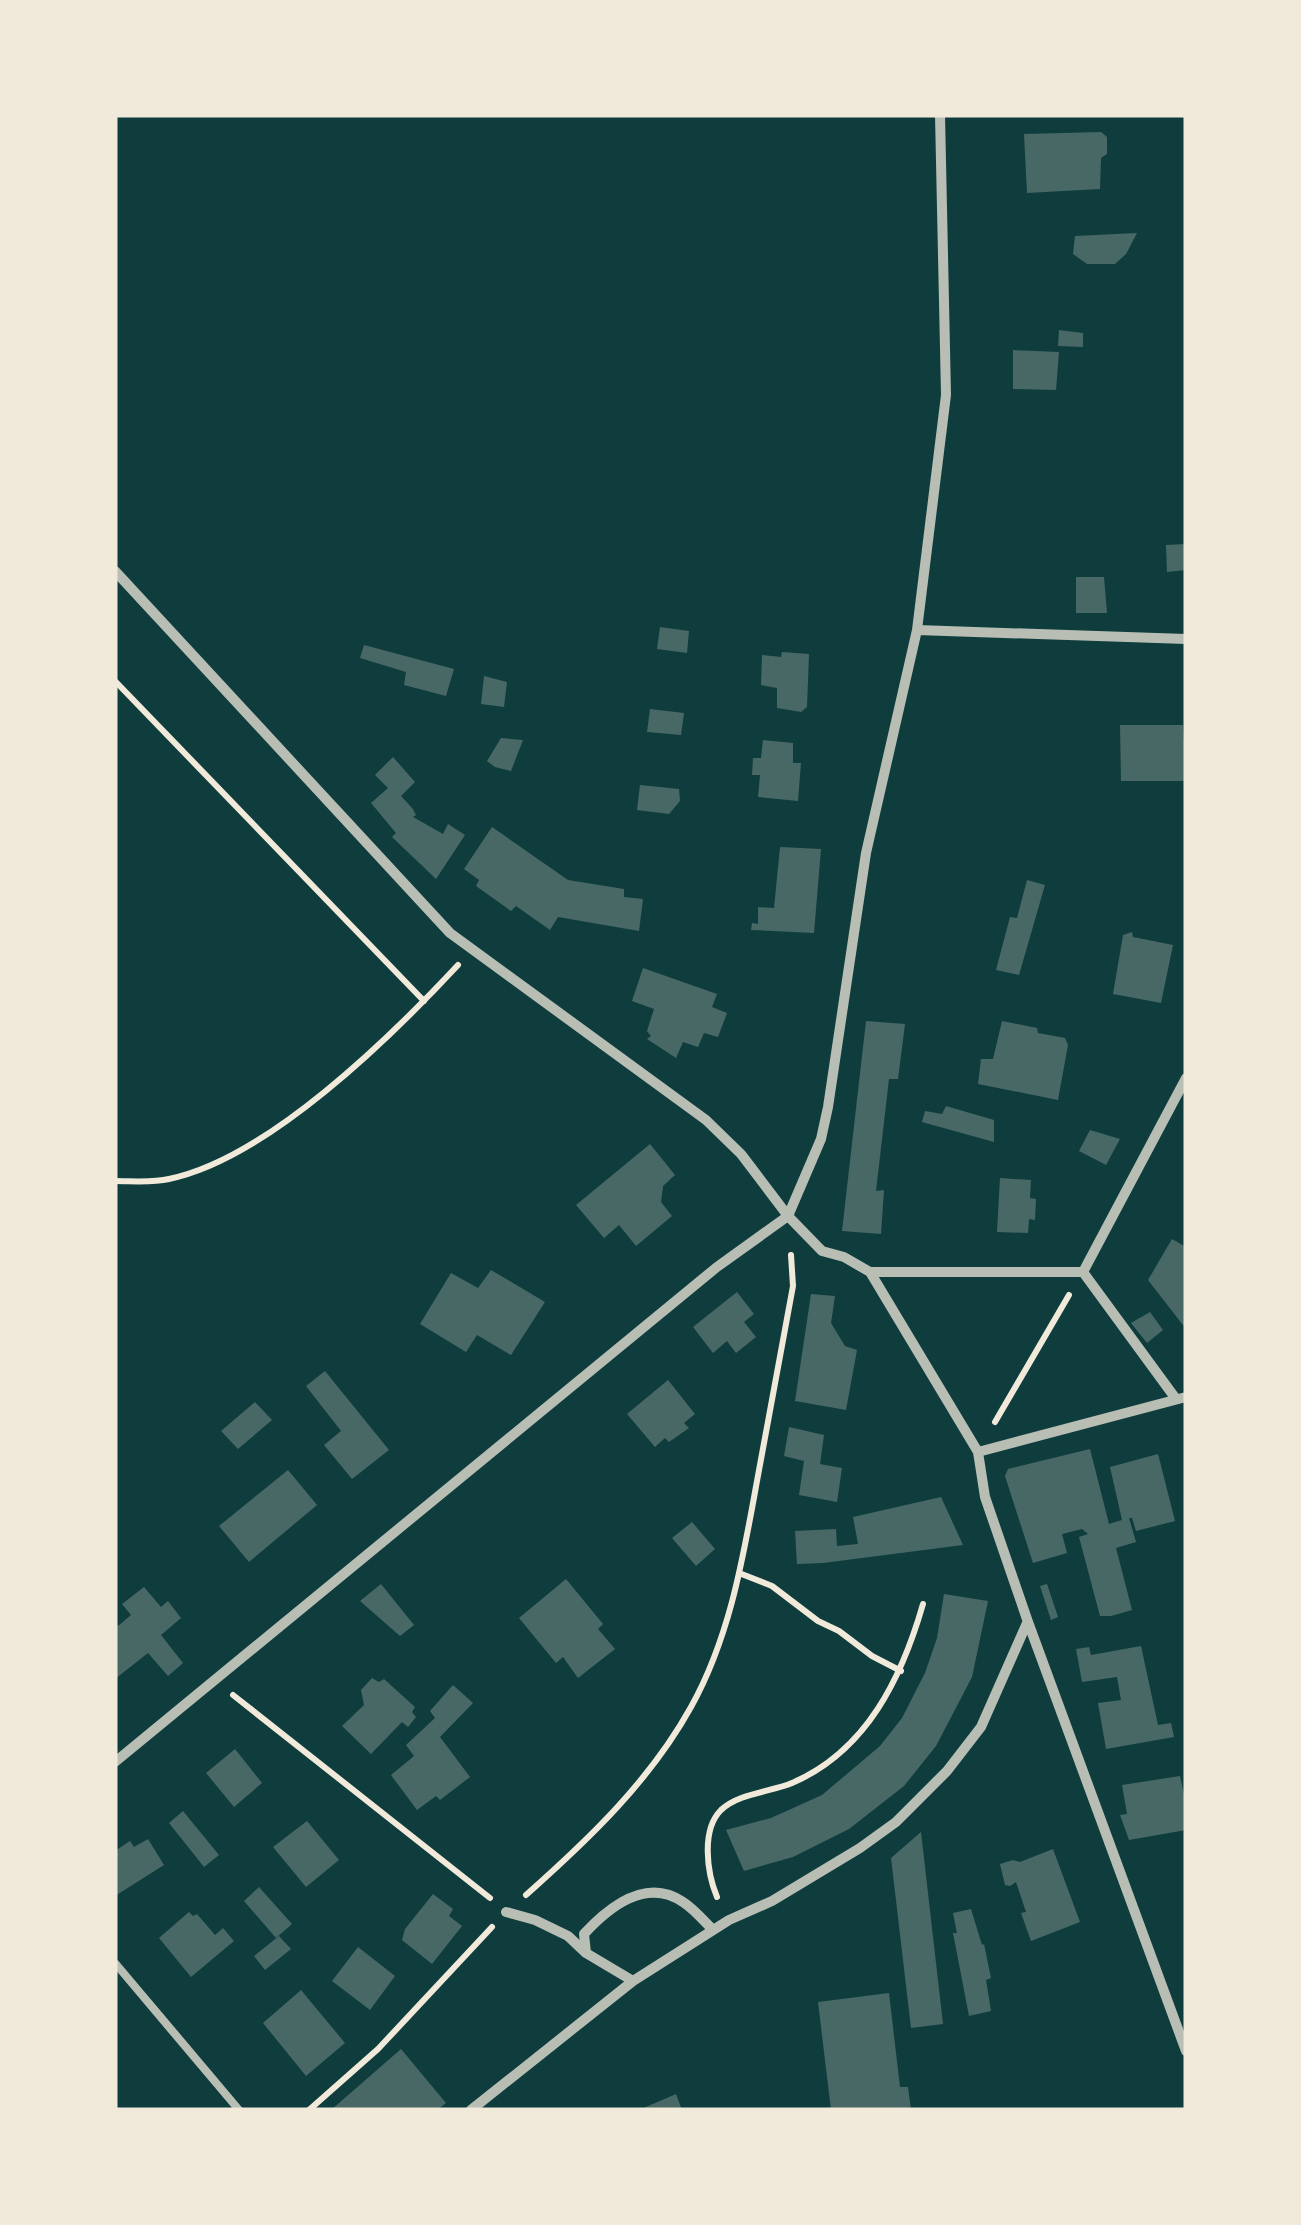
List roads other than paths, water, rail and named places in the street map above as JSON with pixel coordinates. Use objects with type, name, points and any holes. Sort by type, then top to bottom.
[{"type":"street","points":[[115,1762],[701,1280],[788,1216],[821,1138],[828,1107],[866,854],[918,630],[946,395],[940,115]]},
{"type":"street","points":[[115,572],[402,885],[471,950],[706,1120],[741,1154],[788,1216],[822,1251],[844,1257],[870,1272],[978,1452],[985,1497],[1028,1622],[1186,2051]]},
{"type":"street","points":[[918,630],[1186,639]]},
{"type":"street","points":[[1082,1272],[1186,1078]]},
{"type":"street","points":[[870,1272],[1082,1272]]},
{"type":"street","points":[[978,1452],[1181,1398],[1082,1272]]},
{"type":"street","points":[[471,2110],[633,1981],[729,1920],[772,1900],[860,1848],[896,1822],[981,1727],[1028,1622]]},
{"type":"street","points":[[586,1953],[584,1934],[604,1912],[640,1893],[664,1893],[684,1902],[713,1930]]},
{"type":"street","points":[[506,1912],[535,1920],[568,1936],[586,1953],[633,1981]]},
{"type":"lane","points":[[115,1963],[239,2110]]}]
